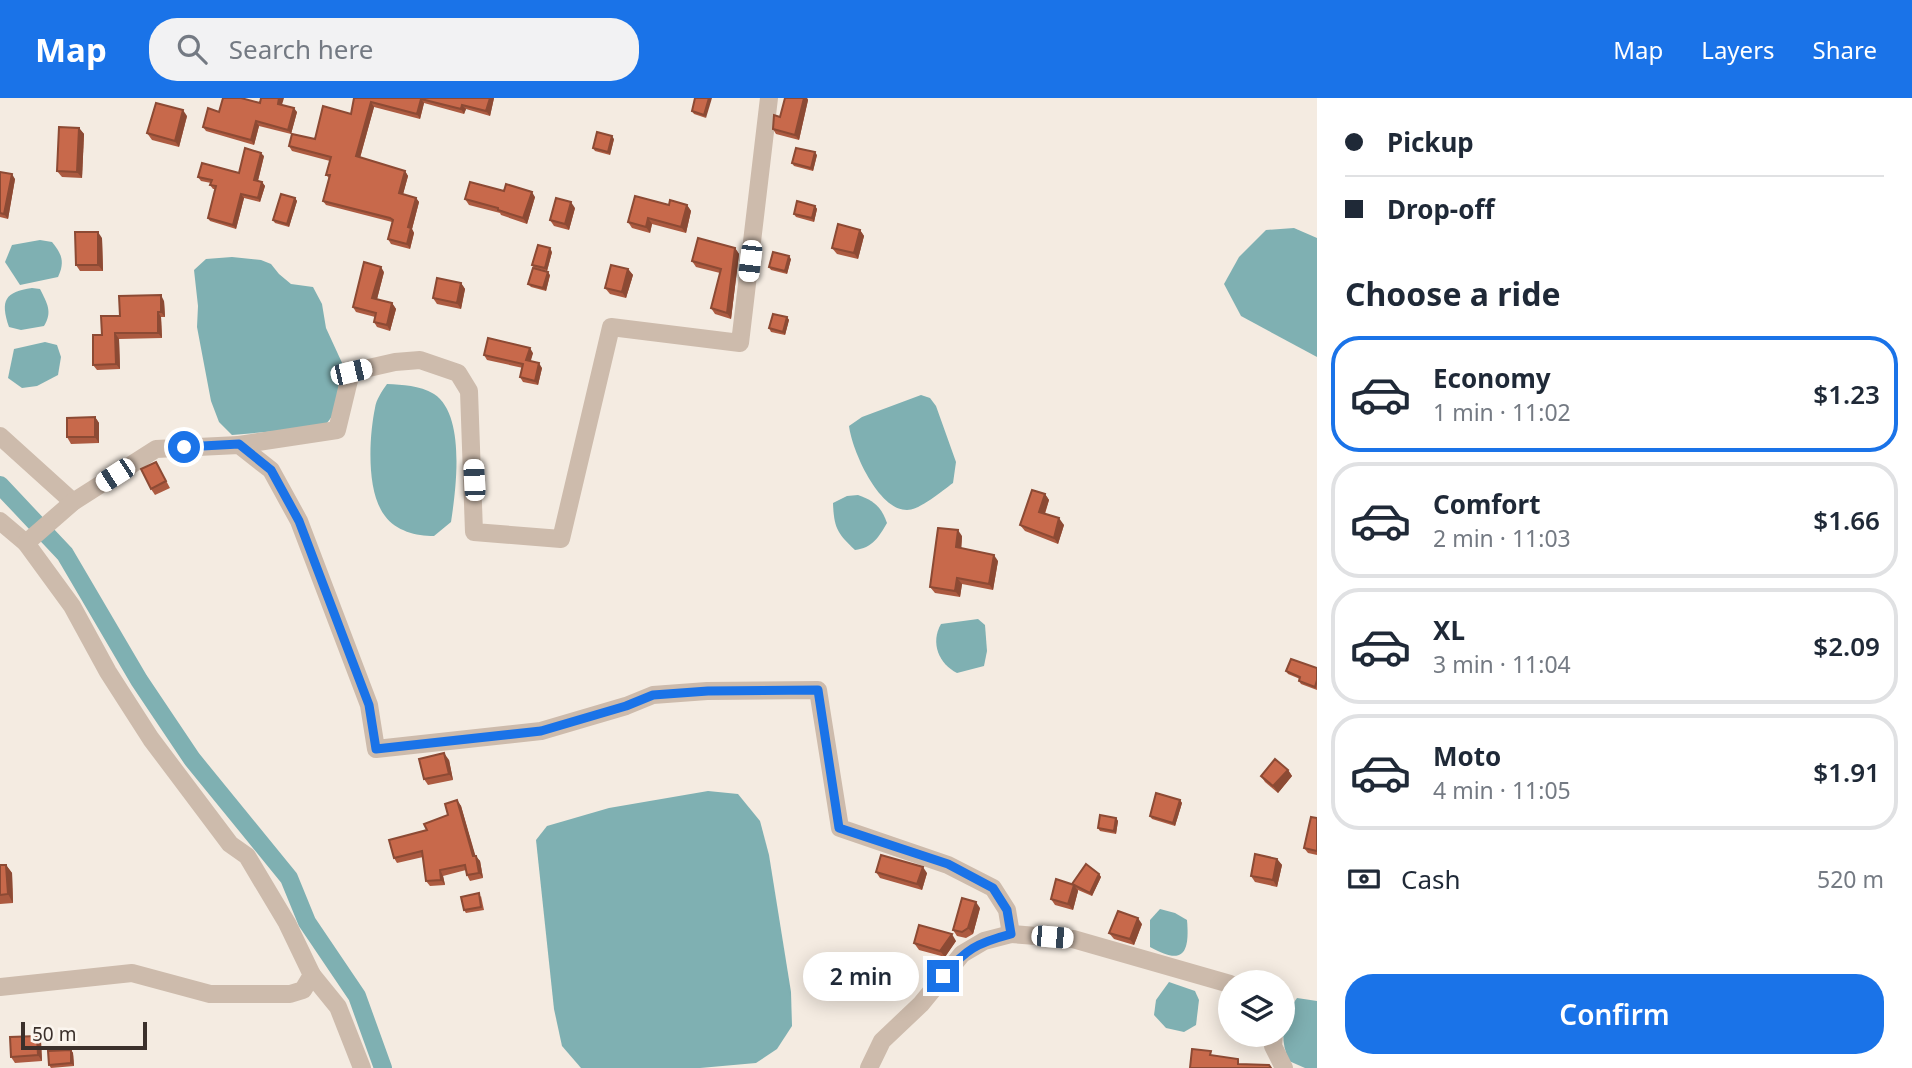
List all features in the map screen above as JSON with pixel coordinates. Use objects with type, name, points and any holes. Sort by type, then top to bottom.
[{"type":"street","points":[[26,543],[73,502],[156,449],[239,444],[337,430],[351,372],[395,362],[420,360],[458,373],[469,391],[474,532],[561,539],[611,327],[740,343],[769,98]]},
{"type":"street","points":[[0,436],[73,502]]},
{"type":"street","points":[[239,444],[271,470],[299,521],[369,705],[376,749],[541,731],[626,706],[653,695],[708,691],[818,690],[839,828],[948,864],[993,888],[1007,910],[1011,934]]},
{"type":"street","points":[[0,521],[26,543],[72,606],[108,672],[151,739],[230,844],[247,856],[287,923],[312,975],[338,1007],[362,1068]]},
{"type":"street","points":[[869,1068],[882,1041],[921,1004],[962,954],[984,941],[1011,934],[1073,939],[1218,981]]},
{"type":"street","points":[[0,987],[132,973],[210,994],[290,994],[303,990],[312,975]]},
{"type":"street","points":[[1274,1047],[1284,1068]]},
{"type":"water","points":[[1294,228],[1317,238],[1317,357],[1241,316],[1224,284],[1239,257],[1266,230]]},
{"type":"water","points":[[40,240],[52,242],[60,254],[62,262],[58,277],[20,285],[5,262],[12,245]]},
{"type":"water","points":[[232,257],[261,260],[271,264],[291,284],[313,287],[322,304],[326,328],[343,365],[333,415],[324,427],[232,435],[219,422],[211,401],[197,327],[198,306],[194,270],[206,259]]},
{"type":"water","points":[[40,289],[47,303],[49,312],[44,326],[21,330],[9,327],[5,310],[7,299],[16,292]]},
{"type":"water","points":[[45,342],[57,345],[61,357],[58,375],[37,386],[22,388],[8,378],[14,349]]},
{"type":"water","points":[[387,384],[417,387],[434,394],[444,404],[451,418],[455,435],[456,473],[451,522],[434,536],[413,534],[401,529],[385,516],[379,506],[372,479],[371,434],[376,405]]},
{"type":"water","points":[[921,395],[930,398],[936,406],[956,462],[953,483],[924,504],[907,510],[886,500],[868,477],[855,449],[849,426],[862,417]]},
{"type":"water","points":[[858,495],[876,505],[887,523],[874,541],[855,550],[838,530],[833,503],[847,496]]},
{"type":"water","points":[[978,619],[985,625],[987,651],[984,666],[957,673],[941,659],[936,645],[938,631],[941,624]]},
{"type":"water","points":[[708,791],[738,794],[760,821],[769,855],[791,992],[792,1026],[777,1049],[756,1063],[700,1068],[581,1068],[562,1046],[554,1009],[536,840],[547,826],[609,808]]},
{"type":"water","points":[[1160,909],[1187,920],[1187,942],[1185,949],[1177,956],[1150,947],[1150,920]]},
{"type":"water","points":[[1169,982],[1195,991],[1199,1000],[1196,1025],[1184,1032],[1166,1028],[1154,1015],[1156,1000]]},
{"type":"water","points":[[1297,998],[1317,1001],[1317,1068],[1305,1068],[1289,1061],[1286,1052],[1285,1047],[1295,1047]]},
{"type":"building","points":[[223,98],[241,98],[260,103],[261,98],[279,98],[278,104],[294,108],[288,130],[256,121],[251,140],[203,127],[208,108],[219,112]]},
{"type":"building","points":[[354,98],[490,98],[486,111],[462,105],[461,109],[421,99],[417,114],[371,102],[356,156],[405,171],[399,193],[416,198],[408,227],[411,228],[407,244],[388,239],[393,220],[390,218],[323,201],[330,175],[326,175],[331,157],[289,146],[292,134],[315,139],[323,106],[351,114]]},
{"type":"building","points":[[695,98],[709,98],[704,115],[692,111]]},
{"type":"building","points":[[785,98],[804,98],[795,135],[773,129],[774,115],[780,117]]},
{"type":"building","points":[[156,103],[183,110],[175,141],[147,133]]},
{"type":"building","points":[[59,127],[79,128],[77,172],[57,171]]},
{"type":"building","points":[[597,132],[612,136],[608,152],[593,148]]},
{"type":"building","points":[[245,148],[261,153],[254,180],[262,182],[258,198],[241,194],[233,225],[208,218],[216,186],[210,185],[212,180],[198,177],[202,163],[239,173]]},
{"type":"building","points":[[796,148],[815,152],[811,168],[792,163]]},
{"type":"building","points":[[0,172],[12,174],[4,214],[0,213]]},
{"type":"building","points":[[470,182],[504,191],[506,184],[532,192],[523,218],[465,199]]},
{"type":"building","points":[[281,194],[295,198],[287,224],[273,220]]},
{"type":"building","points":[[635,196],[669,205],[670,200],[687,205],[681,227],[648,218],[646,227],[628,222]]},
{"type":"building","points":[[556,198],[571,202],[565,224],[550,220]]},
{"type":"building","points":[[797,201],[815,206],[812,218],[794,214]]},
{"type":"building","points":[[838,224],[860,230],[854,253],[832,248]]},
{"type":"building","points":[[75,232],[98,232],[98,265],[76,265]]},
{"type":"building","points":[[698,238],[735,248],[727,313],[711,308],[721,269],[692,261]]},
{"type":"building","points":[[538,245],[550,248],[545,268],[532,265]]},
{"type":"building","points":[[773,252],[789,256],[785,271],[769,267]]},
{"type":"building","points":[[364,262],[381,267],[372,298],[392,303],[387,325],[374,322],[376,313],[353,307]]},
{"type":"building","points":[[611,265],[628,269],[622,292],[605,288]]},
{"type":"building","points":[[533,268],[548,272],[543,288],[528,284]]},
{"type":"building","points":[[437,278],[461,283],[457,303],[433,298]]},
{"type":"building","points":[[161,295],[158,333],[115,333],[116,364],[93,365],[93,335],[102,335],[101,316],[120,316],[119,296]]},
{"type":"building","points":[[773,314],[787,317],[783,332],[769,328]]},
{"type":"building","points":[[488,338],[530,348],[526,360],[539,363],[535,381],[520,377],[523,364],[484,355]]},
{"type":"building","points":[[95,417],[95,437],[67,437],[67,418]]},
{"type":"building","points":[[156,462],[166,481],[151,489],[141,469]]},
{"type":"building","points":[[1032,490],[1045,494],[1039,512],[1059,518],[1054,538],[1020,525]]},
{"type":"building","points":[[938,528],[958,530],[956,547],[994,555],[989,584],[957,578],[955,591],[930,587]]},
{"type":"building","points":[[1291,659],[1317,668],[1315,687],[1299,681],[1300,677],[1286,671]]},
{"type":"building","points":[[444,753],[449,774],[424,779],[419,759]]},
{"type":"building","points":[[1275,759],[1288,770],[1273,786],[1261,776]]},
{"type":"building","points":[[1156,793],[1180,800],[1173,823],[1150,816]]},
{"type":"building","points":[[457,800],[479,873],[467,875],[465,865],[440,870],[441,880],[426,881],[422,851],[394,858],[389,840],[427,830],[424,824],[448,815],[445,804]]},
{"type":"building","points":[[1100,815],[1116,818],[1114,831],[1098,828]]},
{"type":"building","points":[[1311,817],[1317,818],[1317,851],[1304,848]]},
{"type":"building","points":[[1255,854],[1277,859],[1273,880],[1251,876]]},
{"type":"building","points":[[881,855],[923,867],[917,884],[876,872]]},
{"type":"building","points":[[1086,864],[1099,874],[1090,893],[1072,884]]},
{"type":"building","points":[[0,865],[6,865],[8,894],[0,895]]},
{"type":"building","points":[[1056,879],[1074,885],[1068,904],[1051,899]]},
{"type":"building","points":[[479,893],[481,907],[464,910],[461,897]]},
{"type":"building","points":[[962,898],[976,902],[968,928],[962,932],[953,930]]},
{"type":"building","points":[[1118,911],[1138,918],[1130,939],[1109,933]]},
{"type":"building","points":[[919,925],[952,934],[940,951],[914,943]]},
{"type":"building","points":[[37,1036],[38,1055],[11,1057],[10,1037]]},
{"type":"building","points":[[1192,1049],[1238,1059],[1238,1064],[1269,1065],[1271,1068],[1190,1068]]},
{"type":"building","points":[[71,1050],[71,1063],[49,1065],[48,1051]]},
{"type":"waterway","points":[[0,485],[65,554],[139,680],[192,759],[289,878],[307,922],[357,996],[383,1068]]},
{"type":"route","points":[[184,447],[239,444],[271,470],[299,521],[369,705],[376,749],[541,731],[626,706],[653,695],[708,691],[818,690],[839,828],[948,864],[993,888],[1007,910],[1011,934],[984,941],[962,954],[943,976]]}]
